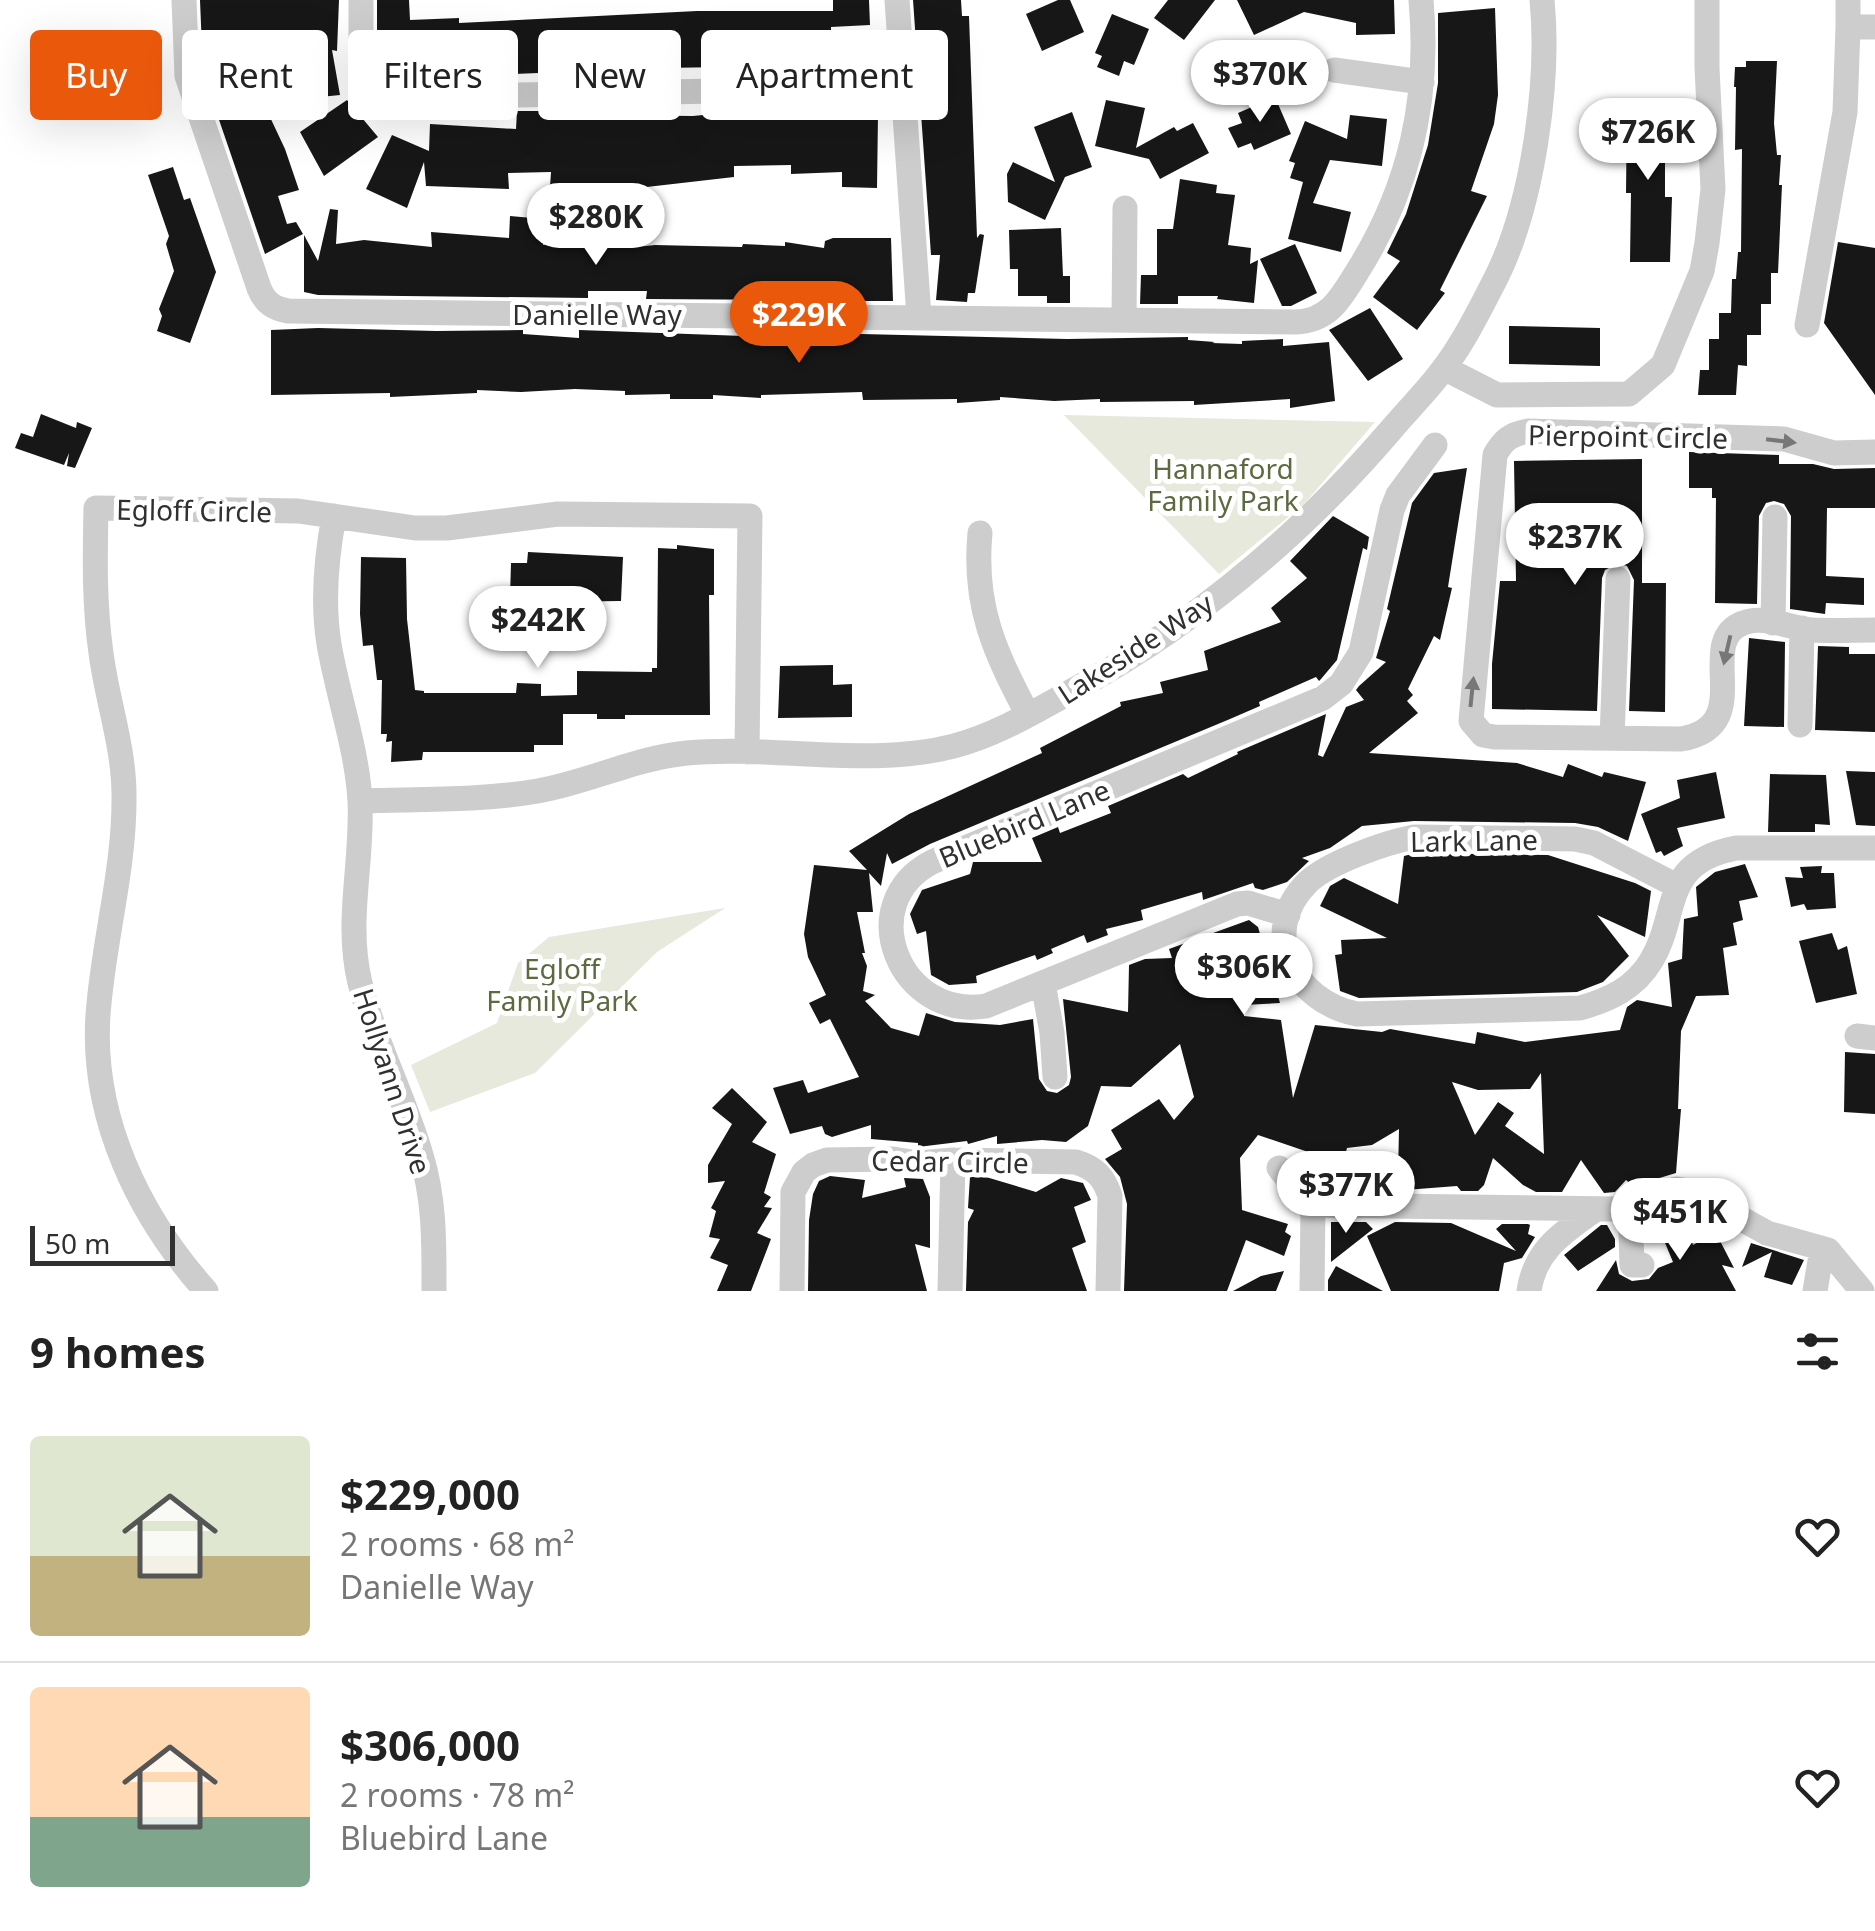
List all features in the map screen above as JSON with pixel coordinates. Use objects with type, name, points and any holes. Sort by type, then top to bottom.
[{"type":"street","name":"Danielle Way","points":[[184,0],[187,76],[259,288],[263,298],[276,308],[1296,322],[1329,312],[1371,249],[1396,199],[1416,130],[1422,82],[1421,0]]},
{"type":"street","points":[[362,0],[361,74],[373,93],[383,98],[701,92]]},
{"type":"street","points":[[897,0],[899,30]]},
{"type":"street","name":"Lakeside Way","points":[[360,801],[505,796],[578,781],[659,756],[928,751],[994,732],[1143,650],[1262,561],[1352,476],[1462,342],[1498,275],[1524,195],[1542,90],[1542,0]]},
{"type":"street","points":[[1444,368],[1497,394],[1630,394],[1663,365],[1702,271],[1707,243],[1713,190],[1706,68],[1707,0]]},
{"type":"street","points":[[1807,325],[1845,112],[1848,0]]},
{"type":"street","points":[[1848,26],[1875,27]]},
{"type":"street","points":[[1334,70],[1422,82]]},
{"type":"street","points":[[904,120],[919,317]]},
{"type":"street","points":[[1124,208],[1124,320]]},
{"type":"street","name":"Pierpoint Circle","points":[[1875,452],[1834,453],[1784,440],[1528,430],[1514,434],[1502,442],[1496,455],[1471,721],[1484,735],[1494,737],[1696,736],[1709,728],[1722,707],[1727,637],[1745,622],[1875,630]]},
{"type":"street","name":"Bluebird Lane","points":[[1288,915],[1248,903],[1237,904],[972,1008],[956,1007],[923,993],[908,977],[892,937],[891,916],[900,888],[920,868],[1323,698],[1342,684],[1360,652],[1392,510],[1398,495],[1436,445]]},
{"type":"street","name":"Egloff Circle","points":[[206,1291],[160,1233],[126,1169],[109,1124],[100,1076],[98,1012],[124,795],[96,610],[96,508],[298,511],[415,528],[447,528],[558,514],[750,516],[747,752]]},
{"type":"street","name":"Hollyann Drive","points":[[334,516],[325,580],[326,612],[360,801],[353,946],[367,1009],[425,1168],[434,1232],[434,1291]]},
{"type":"street","points":[[1773,622],[1774,517]]},
{"type":"street","points":[[980,534],[983,614],[998,657],[1028,715]]},
{"type":"street","points":[[1612,738],[1618,579]]},
{"type":"street","points":[[1800,724],[1802,628]]},
{"type":"street","name":"Lark Lane","points":[[1288,915],[1297,896],[1324,870],[1396,841],[1414,838],[1575,839],[1594,843],[1677,886]]},
{"type":"street","points":[[1288,915],[1285,945],[1297,979],[1319,1001],[1338,1011],[1357,1014],[1580,1008],[1621,993],[1651,962],[1677,886],[1708,857],[1736,848],[1875,848]]},
{"type":"street","points":[[1043,983],[1052,1033],[1054,1077]]},
{"type":"street","name":"Cedar Circle","points":[[792,1291],[793,1192],[804,1172],[827,1160],[893,1159],[918,1163],[1076,1162],[1099,1173],[1110,1196],[1108,1291]]},
{"type":"street","points":[[950,1291],[953,1160]]},
{"type":"street","points":[[1279,1168],[1308,1204],[1616,1209],[1666,1191],[1693,1192],[1767,1233],[1828,1250],[1862,1291]]},
{"type":"street","points":[[1312,1291],[1313,1204]]},
{"type":"street","points":[[1630,1204],[1632,1265],[1642,1265]]},
{"type":"street","points":[[1529,1291],[1546,1248],[1596,1209]]},
{"type":"street","points":[[1815,1291],[1822,1249]]},
{"type":"green space","name":"Hannaford Family Park","points":[[1064,415],[1375,422],[1304,504],[1219,574]]},
{"type":"green space","name":"Egloff Family Park","points":[[725,908],[657,952],[535,1073],[430,1112],[411,1065],[497,1023],[518,963],[549,937]]},
{"type":"building","points":[[200,0],[339,0],[337,51],[332,50],[340,95],[328,96],[328,30],[201,30]]},
{"type":"building","points":[[377,0],[409,0],[410,20],[459,18],[459,23],[697,11],[833,11],[833,0],[869,0],[870,25],[831,30],[701,30],[701,67],[681,68],[681,30],[538,30],[538,73],[518,74],[518,30],[377,30]]},
{"type":"building","points":[[913,0],[961,0],[962,16],[969,16],[977,238],[984,235],[975,293],[968,293],[967,302],[936,300],[940,255],[931,255],[921,120],[948,120],[948,30],[915,30]]},
{"type":"building","points":[[1058,0],[1070,0],[1084,32],[1042,51],[1026,14]]},
{"type":"building","points":[[1168,0],[1215,0],[1184,40],[1154,18]]},
{"type":"building","points":[[1237,0],[1394,0],[1395,34],[1356,35],[1356,23],[1304,12],[1254,35]]},
{"type":"building","points":[[1495,8],[1498,95],[1494,124],[1471,191],[1487,196],[1440,290],[1445,293],[1417,330],[1373,297],[1400,261],[1387,253],[1406,214],[1428,145],[1438,83],[1438,13]]},
{"type":"building","points":[[1112,14],[1149,29],[1134,65],[1124,61],[1119,76],[1097,67],[1102,56],[1095,53]]},
{"type":"building","points":[[1215,44],[1267,56],[1258,95],[1224,87],[1227,77],[1207,73]]},
{"type":"building","points":[[1746,61],[1777,61],[1774,123],[1782,185],[1778,273],[1771,273],[1771,304],[1761,304],[1761,335],[1747,335],[1747,366],[1738,365],[1736,395],[1698,395],[1700,370],[1709,370],[1709,339],[1719,339],[1719,313],[1731,313],[1732,279],[1736,279],[1741,252],[1742,149],[1735,150],[1734,87],[1735,67],[1746,67]]},
{"type":"building","points":[[1275,97],[1291,134],[1254,150],[1251,143],[1238,148],[1228,128],[1242,123],[1238,113]]},
{"type":"building","points":[[347,100],[348,120],[364,120],[378,137],[324,176],[300,132],[318,120],[328,120],[328,113]]},
{"type":"building","points":[[1106,100],[1145,108],[1136,148],[1174,127],[1177,131],[1193,123],[1209,153],[1160,179],[1149,159],[1095,146]]},
{"type":"building","points":[[1627,104],[1666,105],[1669,161],[1665,161],[1665,197],[1672,197],[1670,262],[1630,262]]},
{"type":"building","points":[[518,111],[538,111],[538,120],[681,120],[681,116],[701,115],[701,120],[878,120],[877,188],[842,187],[842,172],[791,174],[791,165],[734,166],[734,177],[638,188],[550,187],[551,172],[508,173],[509,189],[426,186],[424,162],[407,208],[366,189],[392,135],[429,151],[430,124],[516,129]]},
{"type":"building","points":[[1072,112],[1092,167],[1065,177],[1045,220],[1008,202],[1007,174],[1013,162],[1055,182],[1034,127]]},
{"type":"building","points":[[1350,115],[1387,119],[1382,166],[1330,160],[1313,203],[1351,212],[1341,252],[1288,239],[1303,182],[1290,178],[1295,163],[1289,161],[1305,121],[1347,139]]},
{"type":"building","points":[[219,120],[271,120],[285,149],[299,190],[278,196],[287,224],[296,222],[303,234],[265,254]]},
{"type":"building","points":[[173,167],[184,200],[190,198],[216,272],[190,343],[157,331],[162,316],[159,309],[174,271],[166,244],[169,236],[148,175]]},
{"type":"building","points":[[1180,179],[1217,185],[1216,193],[1235,195],[1228,245],[1251,248],[1250,264],[1258,260],[1254,303],[1217,299],[1218,296],[1178,296],[1178,304],[1140,304],[1141,275],[1157,275],[1157,229],[1173,229]]},
{"type":"building","points":[[330,209],[338,210],[336,244],[364,240],[432,247],[431,232],[509,238],[510,216],[543,219],[543,245],[622,240],[628,248],[785,246],[785,242],[824,248],[825,241],[833,238],[891,238],[893,301],[856,301],[856,294],[815,293],[815,300],[646,299],[647,291],[588,291],[588,298],[304,292],[304,235],[318,261]]},
{"type":"building","points":[[1061,228],[1063,276],[1070,276],[1070,303],[1047,303],[1047,296],[1018,296],[1018,269],[1010,269],[1009,230]]},
{"type":"building","points":[[1838,242],[1875,248],[1875,395],[1824,323]]},
{"type":"building","points":[[1295,244],[1317,293],[1291,306],[1282,306],[1260,259]]},
{"type":"building","points":[[1370,308],[1403,359],[1368,381],[1329,330]]},
{"type":"building","points":[[1509,326],[1600,328],[1600,366],[1509,364]]},
{"type":"building","points":[[271,330],[523,330],[523,334],[579,338],[579,330],[769,337],[1188,337],[1242,344],[1283,339],[1283,346],[1329,342],[1335,401],[1290,408],[1290,399],[1194,405],[1194,401],[1000,397],[957,403],[957,399],[863,400],[862,392],[670,399],[670,394],[625,395],[625,391],[575,389],[477,390],[390,397],[390,393],[271,395]]},
{"type":"building","points":[[41,414],[76,428],[77,422],[92,428],[75,468],[67,466],[69,453],[64,465],[15,448],[21,433],[33,437]]},
{"type":"building","points":[[1689,452],[1779,455],[1779,464],[1875,468],[1875,508],[1827,508],[1826,576],[1864,578],[1864,605],[1826,603],[1825,614],[1790,609],[1791,516],[1784,504],[1774,501],[1766,503],[1759,516],[1757,604],[1715,603],[1716,498],[1712,498],[1712,488],[1689,488]]},
{"type":"building","points":[[1642,459],[1642,583],[1666,583],[1665,712],[1629,711],[1634,580],[1627,566],[1618,563],[1605,570],[1602,578],[1597,711],[1492,709],[1500,581],[1516,581],[1514,461]]},
{"type":"building","points":[[1467,468],[1448,587],[1452,588],[1440,640],[1434,636],[1408,689],[1413,695],[1407,701],[1418,713],[1369,753],[1517,763],[1563,777],[1568,764],[1602,777],[1604,772],[1646,782],[1628,841],[1598,827],[1575,823],[1414,821],[1362,826],[1330,848],[1302,858],[1309,861],[1287,882],[1263,890],[1253,883],[1203,900],[1202,892],[1141,910],[1143,920],[1106,929],[1108,935],[1087,943],[1084,935],[1051,949],[1053,953],[1037,960],[1035,955],[976,976],[977,983],[949,985],[931,975],[926,931],[917,934],[910,914],[922,890],[970,874],[973,862],[1042,862],[1032,838],[1058,827],[1060,833],[1111,813],[1108,806],[1183,774],[1188,778],[1326,714],[1318,755],[1323,757],[1346,707],[1364,700],[1356,690],[1386,662],[1376,658],[1390,611],[1387,609],[1412,503],[1434,473]]},
{"type":"building","points":[[1333,516],[1369,537],[1367,550],[1363,548],[1337,660],[1321,679],[1316,677],[1259,702],[1260,706],[930,844],[892,864],[887,853],[881,886],[869,873],[873,912],[857,912],[867,966],[863,991],[875,995],[865,1001],[891,1028],[919,1036],[926,1013],[955,1022],[1000,1025],[1033,1019],[1039,1079],[1047,1091],[1057,1093],[1069,1085],[1071,1077],[1063,999],[1128,1012],[1129,965],[1145,959],[1172,958],[1169,949],[1249,920],[1258,927],[1280,1003],[1244,1005],[1244,1016],[1281,1020],[1293,1098],[1315,1025],[1382,1032],[1390,1029],[1475,1044],[1477,1032],[1525,1042],[1620,1030],[1627,1007],[1637,1000],[1672,1007],[1668,963],[1682,959],[1684,919],[1698,916],[1696,887],[1715,872],[1745,864],[1758,897],[1739,901],[1743,920],[1733,923],[1737,945],[1723,948],[1729,995],[1696,996],[1681,1031],[1676,1173],[1633,1186],[1626,1180],[1615,1192],[1604,1193],[1581,1160],[1562,1192],[1536,1192],[1493,1158],[1478,1191],[1461,1191],[1457,1186],[1405,1190],[1398,1175],[1399,1129],[1372,1145],[1347,1148],[1336,1189],[1320,1189],[1307,1177],[1314,1154],[1258,1135],[1240,1158],[1242,1210],[1288,1224],[1285,1232],[1291,1236],[1284,1256],[1246,1240],[1227,1291],[1124,1291],[1127,1204],[1120,1177],[1105,1159],[1122,1149],[1111,1130],[1159,1099],[1174,1120],[1194,1097],[1180,1044],[1131,1087],[1101,1086],[1088,1126],[1066,1142],[997,1144],[997,1136],[968,1144],[967,1141],[918,1147],[918,1143],[871,1139],[871,1125],[832,1137],[825,1134],[822,1126],[790,1134],[773,1088],[803,1080],[808,1093],[859,1077],[830,1019],[820,1024],[809,1003],[826,995],[808,957],[804,934],[814,865],[867,870],[849,851],[909,814],[1042,753],[1040,748],[1121,706],[1120,702],[1163,693],[1160,682],[1208,670],[1204,651],[1281,622],[1271,608],[1307,578],[1290,561]],"holes":[[[1541,1073],[1544,1154],[1505,1126],[1514,1113],[1498,1102],[1475,1135],[1452,1082],[1478,1090],[1530,1089]]]},
{"type":"building","points":[[677,545],[714,549],[714,595],[709,595],[710,715],[625,715],[625,719],[597,719],[597,714],[563,714],[563,745],[534,745],[534,752],[423,752],[422,760],[391,762],[392,741],[386,742],[387,734],[381,734],[382,680],[377,680],[373,645],[363,646],[361,557],[406,558],[407,619],[415,690],[516,693],[517,683],[541,684],[541,696],[577,695],[577,671],[652,672],[652,668],[657,668],[658,548],[677,549]]},
{"type":"building","points":[[528,552],[623,557],[621,601],[546,602],[545,597],[510,597],[511,563],[527,563]]},
{"type":"building","points":[[1749,638],[1785,642],[1784,727],[1744,726]]},
{"type":"building","points":[[1818,646],[1849,647],[1849,654],[1875,654],[1875,732],[1815,730]]},
{"type":"building","points":[[833,665],[833,685],[852,684],[852,717],[778,718],[780,666]]},
{"type":"building","points":[[1846,771],[1875,772],[1875,826],[1856,825]]},
{"type":"building","points":[[1716,772],[1725,818],[1677,828],[1683,846],[1664,856],[1661,851],[1656,853],[1641,814],[1680,798],[1677,780]]},
{"type":"building","points":[[1770,774],[1826,775],[1830,825],[1815,824],[1815,832],[1768,832]]},
{"type":"building","points":[[1548,855],[1635,883],[1651,891],[1645,937],[1597,915],[1629,956],[1603,982],[1577,992],[1359,998],[1340,991],[1335,955],[1342,954],[1341,940],[1387,938],[1320,906],[1330,886],[1344,878],[1398,904],[1404,856]]},
{"type":"building","points":[[1822,866],[1821,873],[1834,873],[1836,908],[1807,910],[1804,904],[1791,907],[1785,877],[1803,878],[1800,867]]},
{"type":"building","points":[[1832,933],[1838,950],[1847,946],[1857,994],[1816,1003],[1799,941]]},
{"type":"building","points":[[1845,1052],[1875,1054],[1875,1114],[1844,1112]]},
{"type":"building","points":[[732,1088],[767,1122],[752,1142],[776,1154],[764,1193],[771,1197],[764,1207],[772,1208],[757,1233],[771,1239],[751,1291],[717,1291],[728,1265],[710,1258],[720,1239],[709,1237],[716,1211],[711,1208],[725,1181],[708,1183],[708,1165],[732,1124],[712,1108]]},
{"type":"building","points":[[830,1176],[865,1180],[862,1198],[906,1187],[904,1178],[923,1179],[930,1197],[930,1248],[915,1244],[927,1291],[808,1291],[813,1194],[819,1181]]},
{"type":"building","points":[[970,1177],[986,1177],[1036,1192],[1061,1178],[1083,1183],[1091,1200],[1074,1207],[1086,1242],[1072,1248],[1087,1291],[966,1291],[968,1222],[974,1210],[968,1208]]},
{"type":"building","points":[[1677,1206],[1693,1245],[1716,1233],[1734,1268],[1722,1265],[1736,1291],[1596,1291],[1616,1260],[1619,1274],[1632,1281],[1649,1279],[1658,1268],[1673,1262],[1653,1214]]},
{"type":"building","points":[[1331,1222],[1366,1222],[1373,1229],[1331,1262]]},
{"type":"building","points":[[1395,1222],[1451,1223],[1516,1251],[1496,1229],[1502,1224],[1528,1224],[1528,1234],[1535,1237],[1522,1258],[1504,1263],[1499,1291],[1391,1291],[1367,1236]]},
{"type":"building","points":[[1601,1225],[1607,1225],[1615,1247],[1578,1271],[1564,1255]]},
{"type":"building","points":[[1751,1243],[1804,1260],[1792,1285],[1764,1277],[1772,1252],[1742,1267]]},
{"type":"building","points":[[1336,1266],[1383,1291],[1328,1291],[1328,1280]]},
{"type":"building","points":[[1284,1271],[1276,1291],[1233,1291],[1261,1276]]}]
